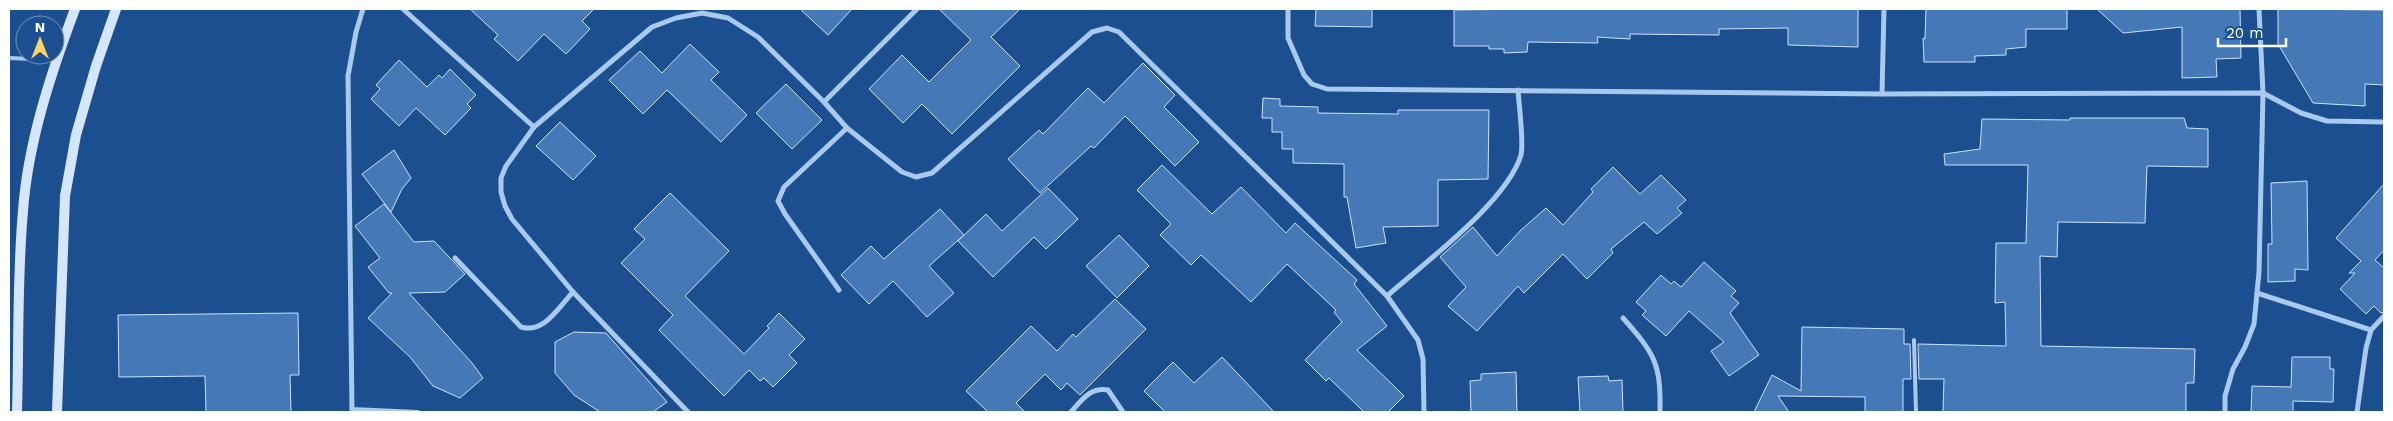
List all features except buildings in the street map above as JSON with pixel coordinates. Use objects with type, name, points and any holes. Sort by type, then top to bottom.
[{"type":"main road","points":[[65,36],[75,9]]},
{"type":"main road","points":[[57,412],[65,196],[78,127],[96,66],[116,9]]},
{"type":"main road","points":[[18,412],[23,210],[34,140],[55,65]]},
{"type":"street","points":[[352,411],[348,76],[356,32],[363,9]]},
{"type":"street","points":[[403,9],[534,127]]},
{"type":"street","points":[[824,102],[917,9]]},
{"type":"street","points":[[1288,9],[1288,38],[1304,76],[1312,84],[1327,89],[1882,94],[2263,93],[2301,113],[2326,121],[2384,122]]},
{"type":"street","points":[[1882,94],[1884,9]]},
{"type":"street","points":[[2225,412],[2225,396],[2232,369],[2245,347],[2254,324],[2257,293],[2263,93],[2259,9]]},
{"type":"street","points":[[688,412],[573,292],[512,219],[505,206],[501,192],[501,178],[506,166],[534,127],[652,27],[676,18],[702,13],[728,18],[758,36],[824,102],[847,128],[902,172],[916,177],[932,173],[1092,32],[1106,28],[1119,32],[1387,296],[1418,340],[1423,359],[1424,412]]},
{"type":"street","points":[[1387,296],[1482,212],[1509,180],[1521,154],[1518,90]]},
{"type":"street","points":[[838,290],[778,201],[784,187],[847,128]]},
{"type":"street","points":[[455,258],[521,328],[530,330],[539,328],[573,292]]},
{"type":"street","points":[[2257,293],[2371,330]]},
{"type":"street","points":[[2357,412],[2366,348],[2371,330],[2384,316]]},
{"type":"street","points":[[1623,318],[1648,347],[1654,357],[1659,376],[1660,412]]},
{"type":"street","points":[[1070,412],[1088,394],[1099,389],[1108,390],[1122,412]]},
{"type":"lane","points":[[1914,340],[1916,412]]},
{"type":"lane","points":[[352,411],[418,412]]}]
